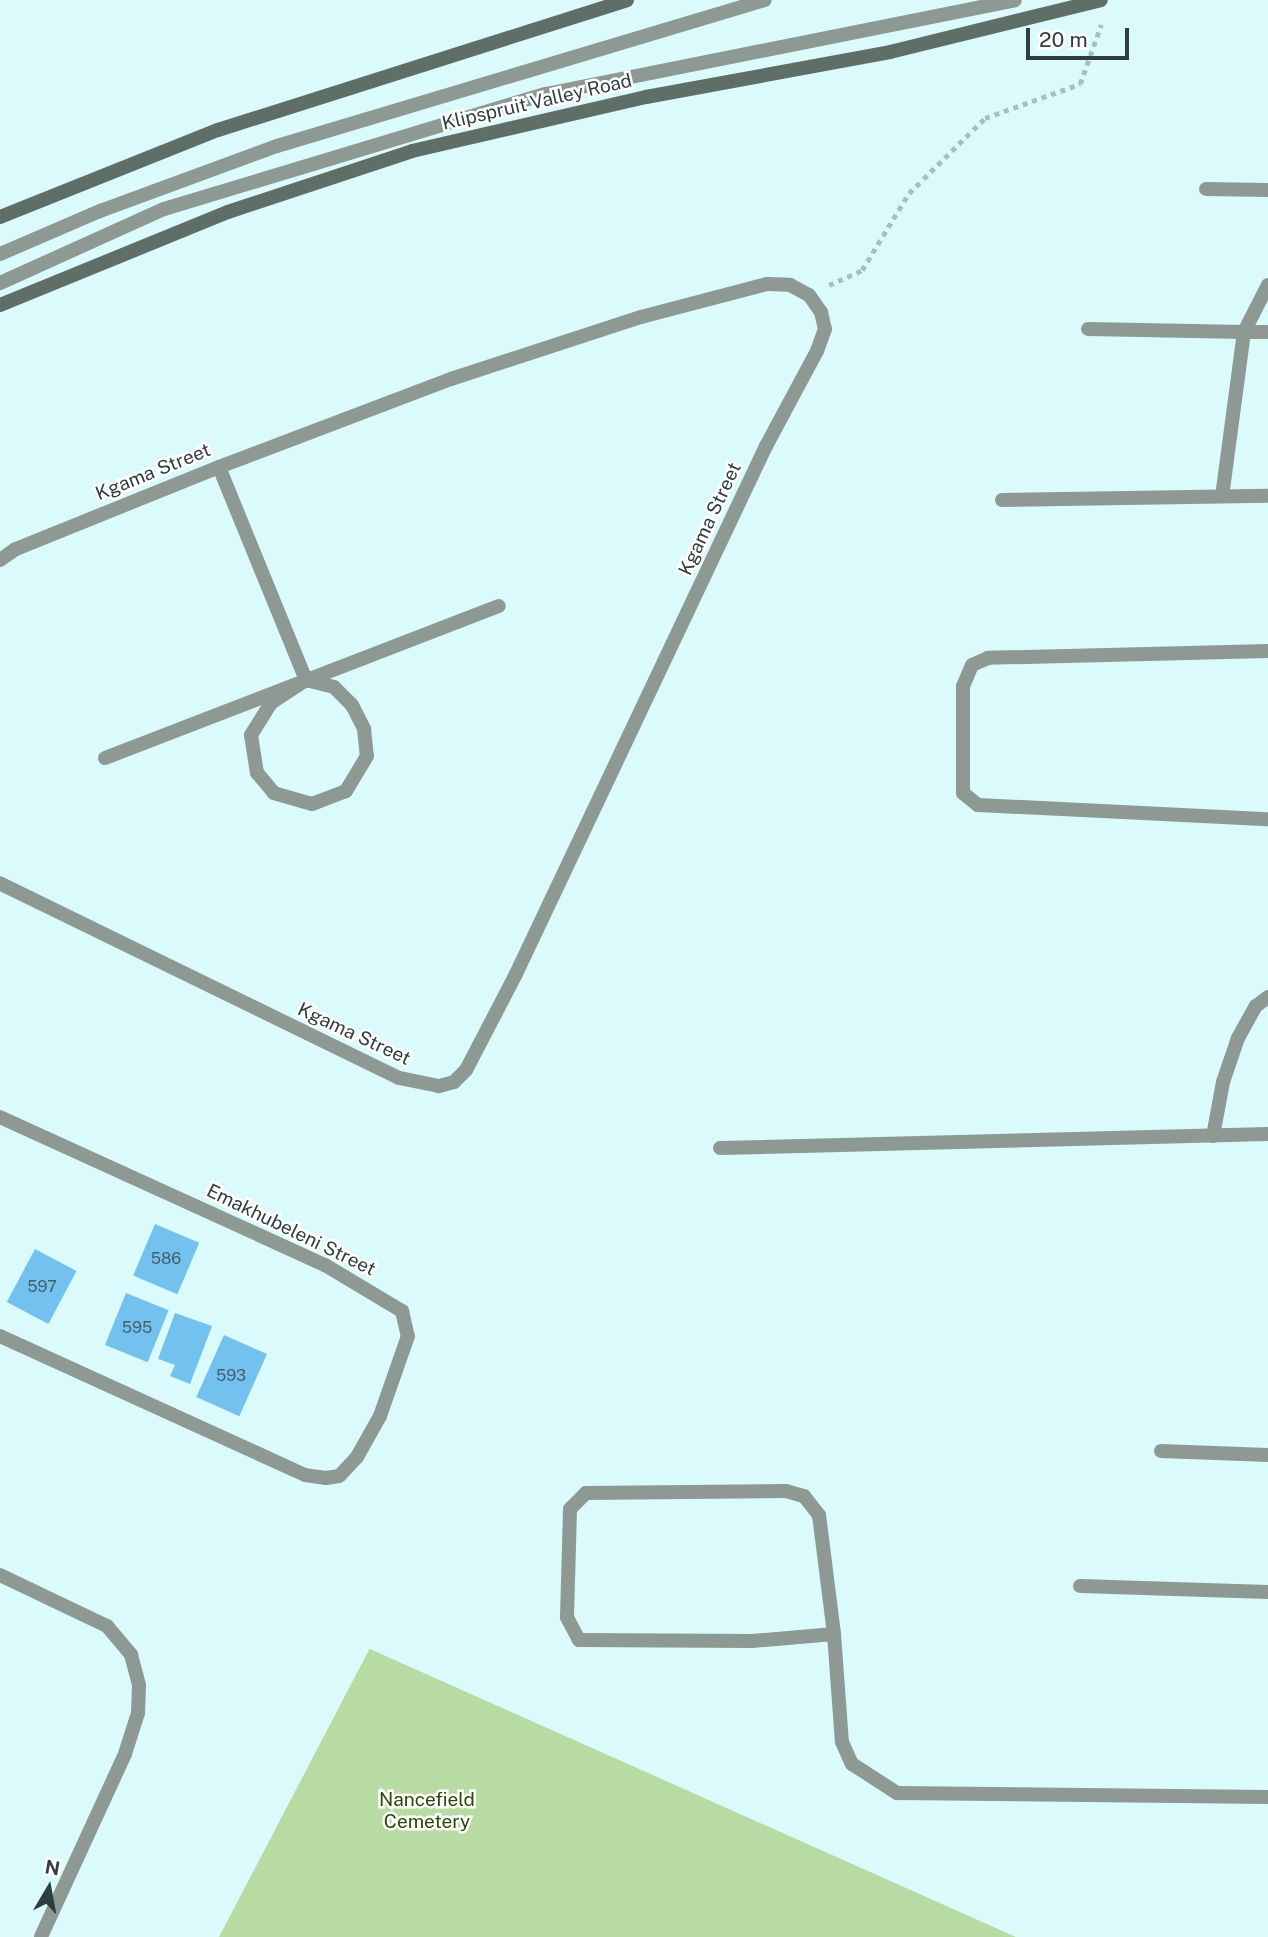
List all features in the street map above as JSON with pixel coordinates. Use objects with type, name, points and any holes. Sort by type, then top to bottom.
[{"type":"main road","points":[[0,217],[218,130],[627,0]]},
{"type":"main road","name":"Klipspruit Valley Road","points":[[0,305],[228,212],[412,151],[633,99],[890,52],[1103,6]]},
{"type":"street","name":"Klipspruit Valley Road","points":[[0,254],[100,211],[277,146],[765,0]]},
{"type":"street","name":"Klipspruit Valley Road","points":[[0,284],[164,209],[546,93],[1015,0]]},
{"type":"street","points":[[1206,189],[1268,190]]},
{"type":"street","name":"Kgama Street","points":[[0,560],[16,549],[219,467],[452,379],[640,317],[767,284],[790,285],[809,295],[818,304],[825,329],[817,351],[766,446],[510,985],[466,1070],[454,1082],[439,1086],[399,1078],[0,883]]},
{"type":"street","points":[[1222,496],[1244,332],[1268,285]]},
{"type":"street","points":[[1088,329],[1268,332]]},
{"type":"street","points":[[219,467],[306,681]]},
{"type":"street","points":[[1002,500],[1268,496]]},
{"type":"street","points":[[105,758],[499,606]]},
{"type":"street","points":[[1268,651],[988,657],[972,665],[965,674],[963,793],[978,805],[1268,819]]},
{"type":"street","points":[[306,681],[334,687],[352,705],[364,729],[367,756],[345,791],[312,804],[274,793],[257,773],[251,735],[271,703],[306,681]]},
{"type":"street","points":[[1213,1136],[1223,1082],[1238,1038],[1256,1006],[1268,997]]},
{"type":"street","name":"Emakhubeleni Street","points":[[0,1116],[324,1265],[402,1311],[408,1336],[380,1416],[357,1457],[339,1476],[326,1478],[305,1475],[0,1336]]},
{"type":"street","points":[[720,1148],[1268,1134]]},
{"type":"street","points":[[1161,1451],[1268,1455]]},
{"type":"street","points":[[834,1634],[752,1641],[579,1640],[567,1617],[570,1509],[586,1493],[786,1491],[804,1496],[819,1515],[834,1634],[842,1742],[852,1763],[897,1793],[1268,1797]]},
{"type":"street","points":[[0,1575],[107,1626],[131,1655],[139,1685],[138,1713],[125,1754],[41,1937]]},
{"type":"street","points":[[1080,1586],[1268,1592]]},
{"type":"path","points":[[809,295],[862,270],[909,193],[985,118],[1080,84],[1103,6]]},
{"type":"green space","name":"Nancefield Cemetery","points":[[370,1649],[1016,1937],[219,1937]]},
{"type":"building","points":[[155,1224],[199,1243],[177,1294],[133,1276]]},
{"type":"building","points":[[35,1249],[76,1271],[48,1324],[7,1302]]},
{"type":"building","points":[[126,1293],[169,1310],[148,1362],[105,1345]]},
{"type":"building","points":[[175,1313],[212,1326],[190,1384],[170,1376],[175,1365],[158,1359]]},
{"type":"building","points":[[224,1335],[267,1354],[239,1416],[196,1397]]}]
